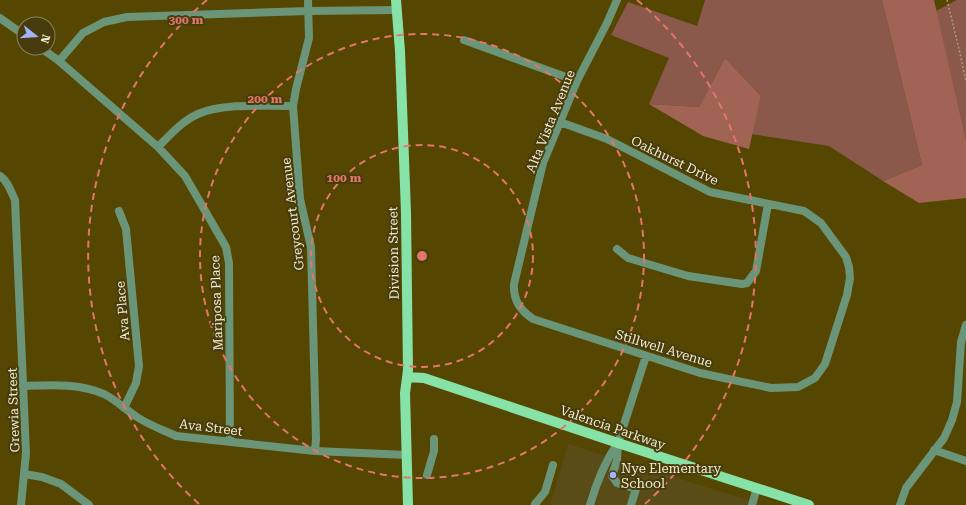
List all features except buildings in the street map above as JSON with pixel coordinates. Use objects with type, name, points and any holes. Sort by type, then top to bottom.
[{"type":"main road","name":"Division Street","points":[[396,0],[400,51],[406,209],[408,377],[405,393],[408,505]]},
{"type":"main road","name":"Valencia Parkway","points":[[408,377],[424,378],[809,505]]},
{"type":"street","name":"Greycourt Avenue","points":[[308,0],[308,38],[296,90],[294,106],[300,199],[311,247],[316,439],[315,451]]},
{"type":"street","name":"Alta Vista Avenue","points":[[517,303],[514,292],[514,284],[543,163],[577,81],[607,23],[617,0]]},
{"type":"street","points":[[59,61],[83,33],[104,22],[127,17],[396,10]]},
{"type":"street","points":[[0,18],[16,29]]},
{"type":"street","points":[[464,40],[577,81]]},
{"type":"street","name":"Mariposa Place","points":[[52,56],[158,147],[185,176],[226,248],[229,263],[230,442]]},
{"type":"street","points":[[158,147],[180,125],[198,114],[218,108],[294,106]]},
{"type":"street","name":"Oakhurst Drive","points":[[560,122],[606,140],[710,192],[768,204],[786,206],[804,211],[821,223],[846,257],[849,266],[850,278],[847,295],[825,364],[815,378],[812,379]]},
{"type":"street","name":"Grewia Street","points":[[0,176],[9,186],[15,200],[26,453],[21,505]]},
{"type":"street","points":[[617,248],[628,258],[688,276],[742,284],[747,283],[756,271],[768,204]]},
{"type":"street","name":"Ava Place","points":[[119,211],[126,229],[140,366],[136,383],[124,408]]},
{"type":"street","name":"Stillwell Avenue","points":[[517,303],[524,313],[533,319],[699,373],[771,388],[798,387],[812,379]]},
{"type":"street","points":[[900,505],[906,488],[944,438],[952,420],[957,402],[961,342],[966,325]]},
{"type":"street","points":[[631,505],[636,489],[617,483],[612,476],[617,460],[618,443],[646,356]]},
{"type":"street","name":"Ava Street","points":[[24,386],[55,385],[81,387],[104,394],[156,428],[176,436],[315,451],[407,455]]},
{"type":"street","points":[[427,476],[434,452],[434,439]]},
{"type":"street","points":[[590,505],[595,486],[606,466],[609,456],[618,443]]},
{"type":"street","points":[[934,450],[966,461]]},
{"type":"street","points":[[535,504],[545,492],[553,465]]},
{"type":"street","points":[[24,474],[42,477],[61,484],[89,505]]},
{"type":"street","points":[[752,505],[757,488]]},
{"type":"path","points":[[947,0],[966,82]]},
{"type":"shaded area","points":[[705,0],[882,0],[922,165],[883,181],[829,146],[751,134],[761,96],[725,58],[699,107],[649,104],[669,58],[611,35],[628,2],[697,26]]},
{"type":"shaded area","points":[[882,0],[934,0],[966,140],[966,198],[919,203],[883,181],[922,165]]},
{"type":"shaded area","points":[[957,0],[966,0],[966,140],[936,11]]},
{"type":"shaded area","points":[[725,58],[761,96],[749,149],[703,136],[649,104],[699,107]]},
{"type":"shaded area","name":"Nye Elementary School","points":[[568,444],[764,505],[550,505]]},
{"type":"place","name":"Nye Elementary School","points":[[613,475]]}]
